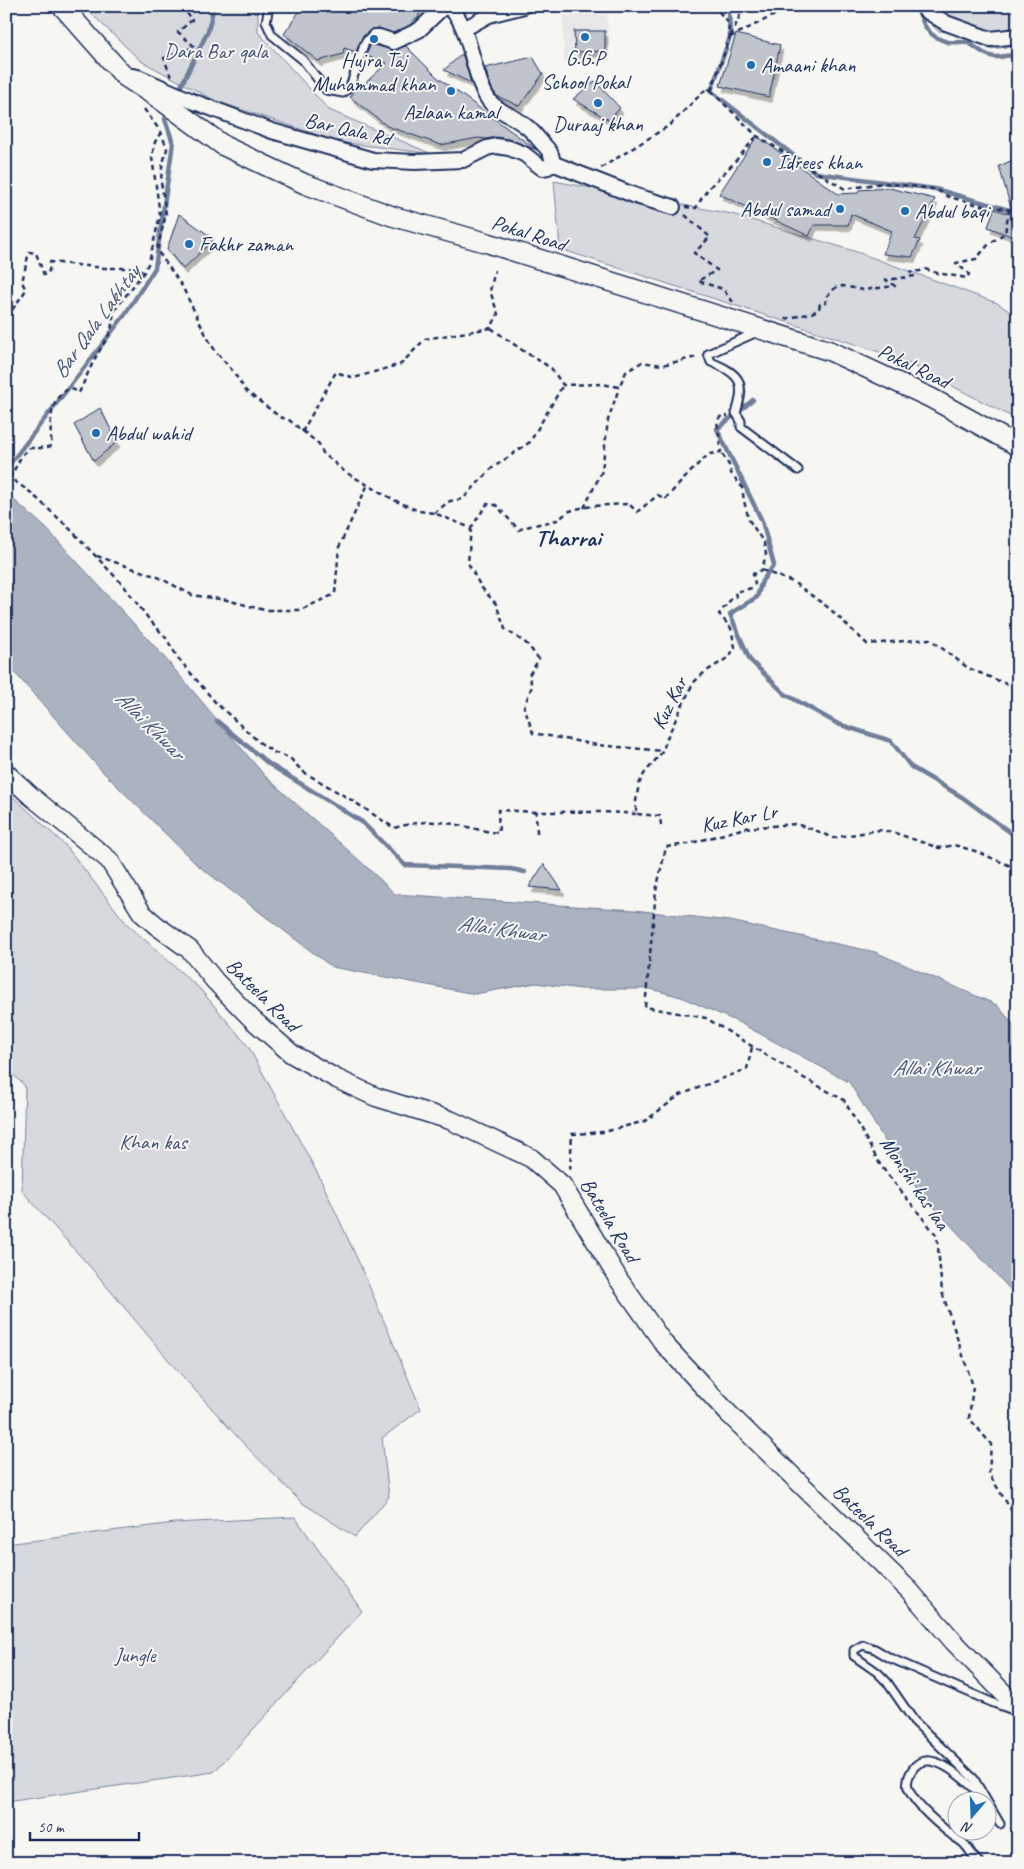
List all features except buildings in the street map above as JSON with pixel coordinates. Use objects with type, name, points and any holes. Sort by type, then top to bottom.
[{"type":"main road","name":"Pokal Road","points":[[62,6],[124,76],[161,100],[224,146],[305,184],[392,216],[488,243],[830,351],[931,398],[1018,446]]},
{"type":"street","points":[[464,29],[489,15],[524,6]]},
{"type":"street","points":[[925,6],[925,10],[946,23],[990,39],[1018,36]]},
{"type":"street","points":[[375,37],[394,42],[400,40],[419,30],[441,9],[447,7],[451,9],[464,29],[480,81],[491,103],[532,132],[549,150],[552,162],[636,196],[673,207]]},
{"type":"street","name":"Bar Qala Rd","points":[[124,76],[138,76],[192,100],[272,131],[373,160],[415,162],[464,160],[486,148],[496,146],[524,154],[542,168],[552,162]]},
{"type":"street","name":"Bateela Road","points":[[6,773],[109,860],[142,913],[190,950],[215,981],[292,1054],[337,1079],[376,1097],[450,1120],[531,1158],[562,1185],[619,1280],[664,1344],[728,1414],[909,1590],[954,1642],[1018,1708]]},
{"type":"lane","points":[[269,6],[266,22],[272,35],[303,60],[326,90],[343,93],[350,87],[364,45],[367,40],[375,37]]},
{"type":"lane","points":[[764,329],[708,354],[711,362],[722,366],[734,374],[740,385],[742,391],[736,413],[742,427],[798,470]]},
{"type":"lane","points":[[981,1792],[974,1779],[914,1721],[882,1677],[854,1656],[854,1650],[863,1645],[875,1649],[890,1658],[1018,1712]]},
{"type":"lane","points":[[946,1830],[916,1802],[909,1791],[907,1783],[914,1767],[921,1762],[937,1762],[951,1770],[976,1792]]},
{"type":"lane","points":[[996,1817],[1000,1824]]},
{"type":"lane","points":[[962,1842],[980,1863]]},
{"type":"path","points":[[156,84],[171,77],[164,58],[195,47],[178,32],[192,20],[183,7],[199,6]]},
{"type":"path","points":[[714,6],[727,21],[730,37]]},
{"type":"path","points":[[711,91],[730,37],[744,6]]},
{"type":"path","points":[[730,37],[794,6]]},
{"type":"path","points":[[585,175],[606,165],[670,126],[707,88],[758,136],[845,189],[883,183],[935,189],[949,196],[979,205],[1018,211]]},
{"type":"path","points":[[143,107],[161,132],[167,149],[162,167],[161,182],[166,214],[157,250],[182,286],[216,352],[232,370],[246,391],[280,418],[289,420],[319,444],[323,453],[345,472],[396,501],[420,511],[434,513],[447,520],[471,528]]},
{"type":"path","points":[[161,132],[154,142],[152,157],[160,216],[156,236],[144,272],[114,311],[111,331],[93,362],[79,393],[71,388],[64,390],[55,401],[50,435],[52,446],[30,448],[22,455],[10,478],[30,492],[124,586],[166,638],[178,658],[216,703],[259,742],[273,752],[290,758],[302,771],[394,828],[411,823],[436,822],[484,832],[499,832],[498,810],[571,813],[610,811],[660,816],[661,825]]},
{"type":"path","points":[[673,207],[696,208],[713,182],[726,172],[758,136]]},
{"type":"path","points":[[673,207],[696,223],[710,237],[694,253],[718,270],[698,280],[723,289],[731,300],[739,304]]},
{"type":"path","points":[[764,329],[790,317],[798,318],[812,313],[819,309],[820,304],[826,303],[825,298],[835,288],[842,286],[863,290],[895,286],[886,280],[911,278],[915,276],[910,272],[925,269],[967,278],[969,274],[956,263],[976,259],[989,244],[1004,233],[1009,210]]},
{"type":"path","points":[[6,316],[26,290],[22,282],[29,252],[36,253],[44,275],[49,271],[50,262],[104,268],[129,268],[144,272]]},
{"type":"path","points":[[491,328],[498,314],[490,291],[495,270]]},
{"type":"path","points":[[302,432],[336,372],[354,378],[401,364],[425,339],[491,328],[551,368],[563,386]]},
{"type":"path","points":[[584,508],[602,471],[608,420],[626,372],[642,362],[662,365],[708,354]]},
{"type":"path","points":[[563,386],[602,384],[619,387]]},
{"type":"path","points":[[434,513],[450,501],[463,499],[491,469],[530,442],[563,386]]},
{"type":"path","points":[[664,751],[597,745],[534,733],[524,707],[532,686],[528,675],[538,660],[527,644],[505,629],[496,604],[481,587],[468,563],[471,528],[486,504],[496,506],[519,530],[562,518],[568,512],[584,508],[629,504],[637,512],[658,495],[665,499],[701,461],[710,454],[721,452],[717,421],[720,417],[736,413]]},
{"type":"path","name":"Kuz Kar","points":[[636,814],[639,784],[644,774],[664,751],[666,740],[693,683],[705,672],[729,656],[735,647],[731,628],[719,614],[732,598],[736,597],[734,595],[736,592],[752,588],[756,584],[753,574],[762,570],[766,554],[764,543],[749,520],[742,487],[731,472],[721,452]]},
{"type":"path","points":[[95,555],[158,577],[192,595],[227,600],[264,610],[300,610],[335,594],[339,547],[368,484]]},
{"type":"path","points":[[762,570],[793,582],[830,608],[866,644],[930,639],[968,668],[1018,689]]},
{"type":"path","points":[[536,812],[538,833]]},
{"type":"path","name":"Kuz Kar Lr","points":[[645,1007],[656,891],[666,847],[688,844],[745,828],[796,824],[833,838],[879,830],[892,832],[939,848],[954,845],[975,851],[1018,869]]},
{"type":"path","name":"Monshi kas laa","points":[[645,1007],[706,1018],[844,1100],[881,1166],[938,1236],[942,1292],[973,1386],[969,1418],[991,1444],[989,1474],[1018,1520]]},
{"type":"path","points":[[568,1194],[572,1134],[604,1132],[645,1121],[680,1095],[747,1069],[752,1047]]},
{"type":"shaded area","name":"G.G.P School Pokal","points":[[607,14],[608,61],[564,62],[563,16]]},
{"type":"green space","name":"Dara Bar qala","points":[[83,6],[258,6],[258,32],[329,110],[432,154],[339,142],[216,101],[141,61]]},
{"type":"green space","points":[[925,6],[1018,6],[1018,46],[989,49],[965,32],[938,31],[925,18]]},
{"type":"green space","points":[[554,181],[732,214],[854,251],[997,303],[1018,317],[1018,420],[898,358],[560,249]]},
{"type":"green space","name":"Khan kas","points":[[6,790],[66,846],[126,923],[200,989],[248,1046],[319,1176],[361,1267],[421,1409],[382,1438],[389,1497],[355,1537],[301,1502],[241,1441],[22,1191],[25,1086],[6,1068]]},
{"type":"green space","name":"Jungle","points":[[295,1517],[362,1611],[214,1772],[6,1802],[6,1544],[175,1523]]},
{"type":"water","name":"Allai Khwar","points":[[6,493],[46,528],[158,650],[265,776],[395,894],[634,910],[730,921],[875,952],[997,1005],[1018,1030],[1018,1298],[909,1180],[849,1082],[740,1023],[681,997],[651,989],[581,989],[536,983],[475,994],[332,967],[196,864],[102,771],[6,663]]},
{"type":"waterway","name":"Bar Qala Lakhtay","points":[[178,92],[208,31],[214,6]]},
{"type":"waterway","points":[[725,6],[729,9],[730,37],[711,91],[816,173],[935,189],[1009,210],[1017,210]]},
{"type":"waterway","points":[[918,6],[924,24],[935,37],[948,42],[968,43],[990,56],[1011,55],[1018,57]]},
{"type":"waterway","name":"Bar Qala Lakhtay","points":[[6,469],[124,316],[155,268],[173,143],[165,119],[169,111]]},
{"type":"waterway","points":[[753,400],[717,429],[762,521],[774,565],[762,581],[757,597],[730,614],[750,660],[785,694],[838,724],[891,741],[911,767],[962,797],[1018,838]]},
{"type":"waterway","points":[[217,721],[269,764],[362,822],[405,865],[511,869],[525,872]]},
{"type":"place","name":"G.G.P School Pokal","points":[[585,37]]},
{"type":"place","name":"Hujra Taj Muhammad khan","points":[[374,39]]},
{"type":"place","name":"Amaani khan","points":[[751,65]]},
{"type":"place","name":"Azlaan kamal","points":[[451,91]]},
{"type":"place","name":"Duraaj khan","points":[[598,103]]},
{"type":"place","name":"Idrees khan","points":[[767,162]]},
{"type":"place","name":"Abdul samad","points":[[840,209]]},
{"type":"place","name":"Abdul baqi","points":[[905,211]]},
{"type":"place","name":"Fakhr zaman","points":[[189,244]]},
{"type":"place","name":"Abdul wahid","points":[[96,433]]},
{"type":"district","name":"Tharrai","points":[[568,538]]}]
